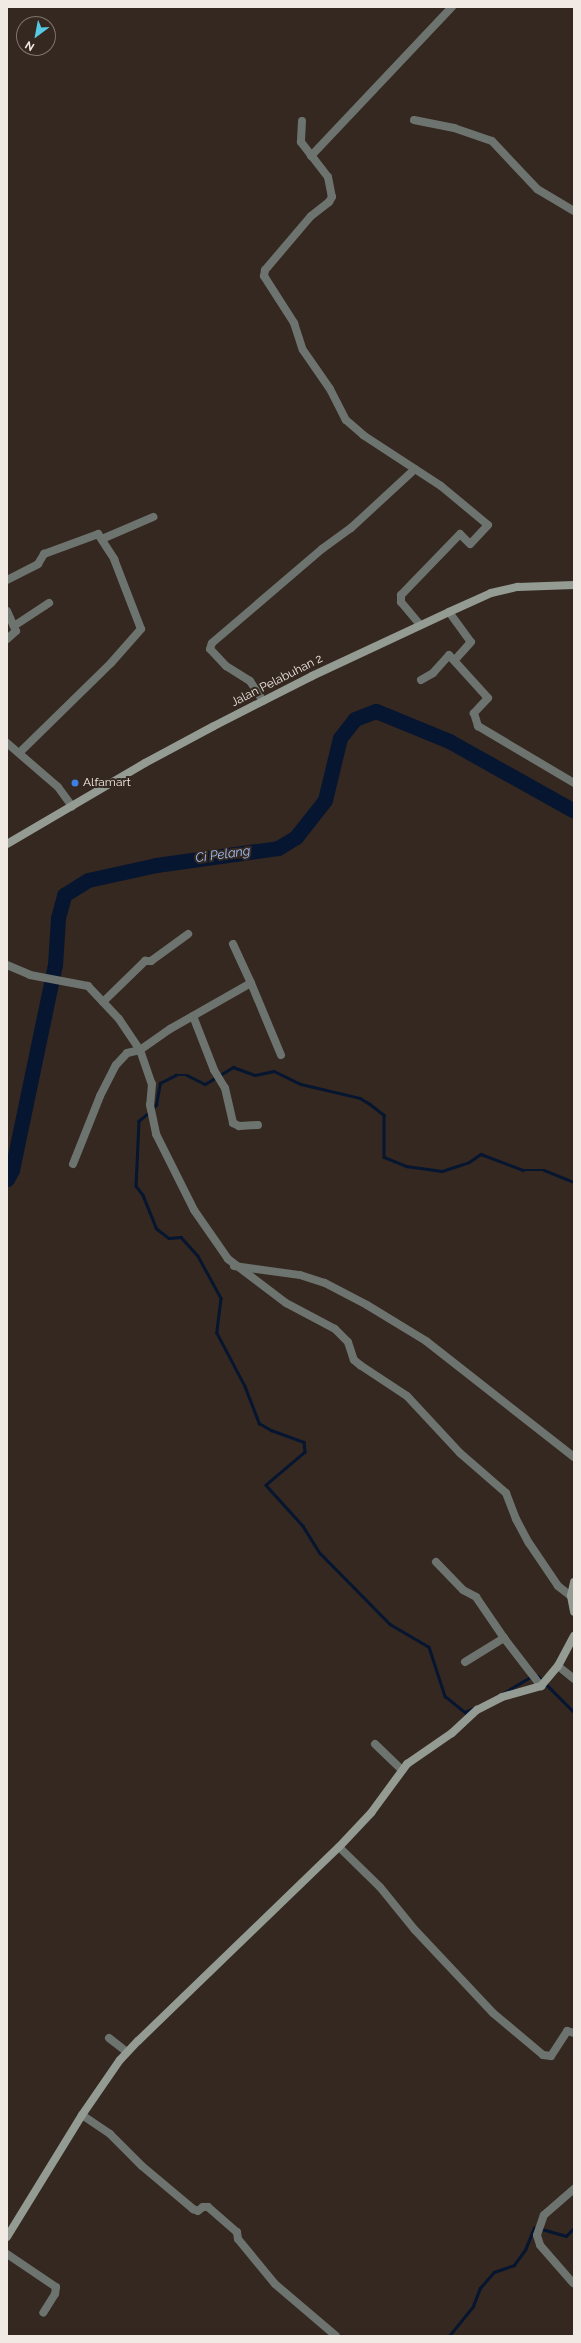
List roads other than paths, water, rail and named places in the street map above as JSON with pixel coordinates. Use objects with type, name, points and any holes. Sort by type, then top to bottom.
[{"type":"street","points":[[311,156],[452,7]]},
{"type":"street","points":[[414,120],[454,128],[492,141],[537,189],[574,211]]},
{"type":"street","points":[[302,121],[301,142],[328,178],[332,197],[329,202],[311,216],[265,270],[264,276],[294,324],[303,350],[330,389],[346,420],[362,435],[441,486],[488,525],[470,544],[460,534],[401,595],[401,602],[420,625]]},
{"type":"street","points":[[263,701],[250,681],[226,666],[210,649],[212,643],[322,548],[352,528],[415,469]]},
{"type":"street","points":[[102,539],[153,517]]},
{"type":"street","points":[[7,580],[38,564],[44,554],[97,534],[102,539],[114,559],[140,632],[20,752]]},
{"type":"street","name":"Jalan Pelabuhan 2","points":[[7,844],[145,763],[263,701],[420,625],[491,593],[518,587],[574,585]]},
{"type":"street","points":[[14,626],[49,603]]},
{"type":"street","points":[[7,611],[16,632],[7,639]]},
{"type":"street","points":[[449,612],[471,642],[455,660]]},
{"type":"street","points":[[421,680],[433,673],[449,655],[488,698],[474,713],[478,726],[574,783]]},
{"type":"street","points":[[7,743],[20,752],[58,786],[72,806]]},
{"type":"street","points":[[104,1002],[145,961],[151,961],[188,934]]},
{"type":"street","points":[[233,944],[282,1055]]},
{"type":"street","points":[[7,964],[30,975],[88,986],[104,1002],[119,1019],[140,1050],[152,1084],[150,1105],[156,1134],[194,1210],[234,1266],[286,1303],[335,1329],[348,1342],[354,1360],[407,1396],[460,1453],[506,1493],[516,1519],[529,1543],[558,1586],[571,1596]]},
{"type":"street","points":[[73,1164],[100,1096],[116,1064],[127,1053],[140,1050],[193,1016],[251,983]]},
{"type":"street","points":[[193,1016],[214,1070],[225,1088],[233,1123],[239,1126],[258,1125]]},
{"type":"street","points":[[234,1266],[300,1275],[325,1283],[367,1305],[426,1341],[574,1457]]},
{"type":"street","points":[[436,1562],[463,1590],[476,1597],[504,1638],[541,1686]]},
{"type":"street","points":[[574,1582],[571,1596],[574,1612]]},
{"type":"street","points":[[7,2238],[82,2115],[128,2052],[339,1847],[371,1813],[402,1770],[477,1710],[502,1697],[541,1686],[558,1666],[574,1636]]},
{"type":"street","points":[[465,1662],[504,1638]]},
{"type":"street","points":[[558,1666],[574,1679]]},
{"type":"street","points":[[375,1744],[402,1770]]},
{"type":"street","points":[[339,1847],[380,1887],[415,1930],[493,2014],[543,2055],[551,2056],[567,2031],[574,2033]]},
{"type":"street","points":[[109,2038],[128,2052]]},
{"type":"street","points":[[82,2115],[110,2134],[142,2166],[193,2209],[198,2211],[205,2206],[208,2207],[229,2225],[275,2284],[336,2336]]},
{"type":"street","points":[[573,2282],[540,2245],[537,2234],[544,2216],[574,2189]]},
{"type":"street","points":[[7,2254],[56,2287],[55,2294],[43,2313]]},
{"type":"waterway","name":"Ci Pelang","points":[[7,1179],[12,1170],[55,965],[58,918],[64,895],[88,880],[156,865],[278,848],[296,837],[325,800],[340,738],[355,719],[376,711],[449,741],[574,811]]},
{"type":"waterway","points":[[152,1109],[156,1105],[160,1083],[176,1075],[187,1075],[205,1084],[233,1067],[255,1075],[274,1071],[301,1084],[360,1098],[370,1104],[384,1115],[384,1157],[406,1166],[442,1171],[469,1162],[481,1154],[523,1170],[544,1170],[574,1182]]},
{"type":"waterway","points":[[149,1113],[139,1121],[136,1186],[143,1195],[156,1228],[169,1238],[181,1237],[198,1256],[221,1298],[217,1333],[245,1386],[259,1423],[271,1430],[304,1442],[305,1452],[266,1485],[303,1526],[320,1553],[390,1624],[429,1647],[445,1696],[465,1712],[474,1708]]},
{"type":"waterway","points":[[502,1694],[532,1676]]},
{"type":"waterway","points":[[538,1676],[574,1712]]},
{"type":"waterway","points":[[449,2336],[473,2306],[480,2288],[494,2272],[514,2265],[525,2250],[534,2228],[537,2228]]},
{"type":"waterway","points":[[542,2229],[566,2236],[574,2228]]},
{"type":"place","name":"Alfamart","points":[[75,783]]}]
